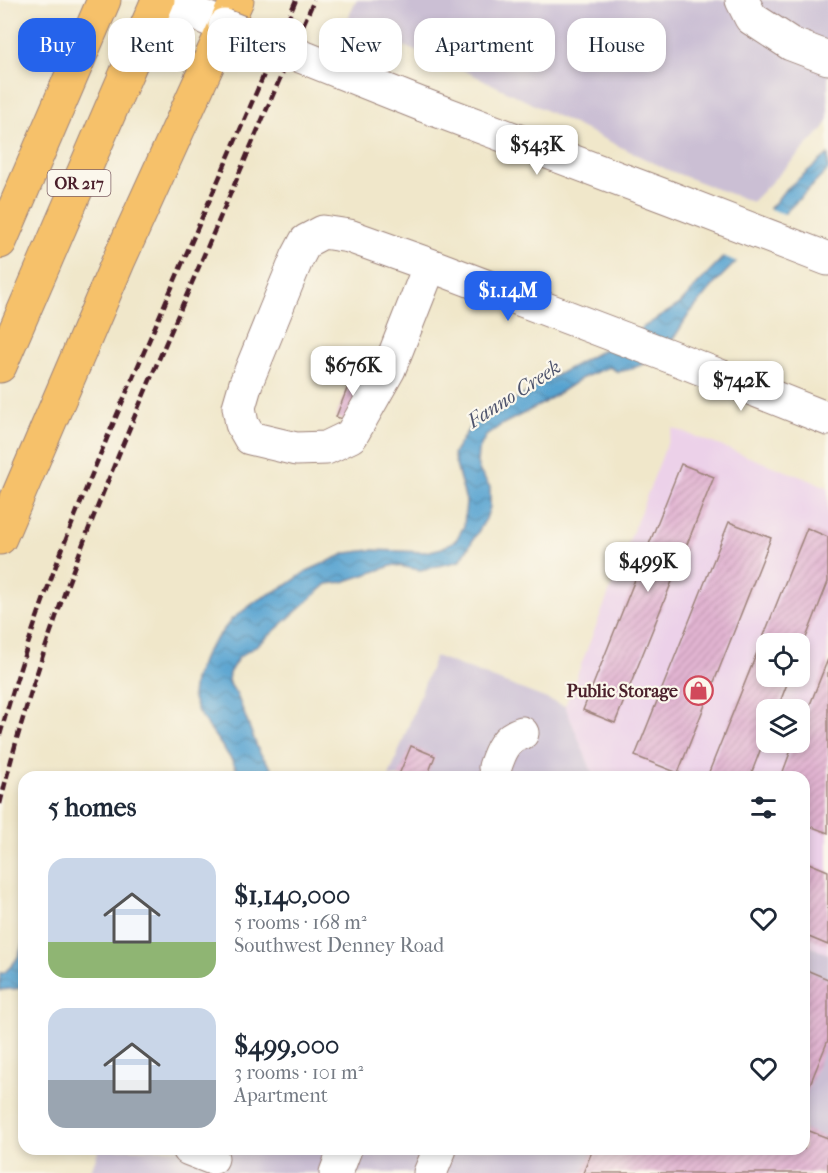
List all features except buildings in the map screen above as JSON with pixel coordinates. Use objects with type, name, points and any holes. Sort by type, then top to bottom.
[{"type":"highway","name":"OR 217","points":[[0,242],[104,0]]},
{"type":"highway","name":"OR 217","points":[[0,366],[160,0]]},
{"type":"highway","points":[[0,538],[118,262],[231,13]]},
{"type":"street","points":[[160,0],[231,13],[423,105],[828,259]]},
{"type":"street","points":[[746,9],[791,44],[828,58]]},
{"type":"street","points":[[440,269],[389,369],[351,435],[326,448],[296,449],[250,438],[243,424],[239,407],[246,383],[306,241],[323,232],[349,236],[440,269],[828,419]]},
{"type":"street","points":[[495,767],[502,748],[508,740],[522,733]]},
{"type":"street","points":[[336,1173],[343,1155]]},
{"type":"street","points":[[430,1173],[438,1155]]},
{"type":"shaded area","points":[[356,0],[828,0],[828,121],[824,128],[752,202],[668,170],[467,72],[555,72],[555,18],[414,18],[414,50],[402,45],[402,18],[348,18]]},
{"type":"shaded area","name":"Public Storage","points":[[673,428],[828,487],[828,954],[810,946],[810,771],[592,771],[565,706]]},
{"type":"shaded area","points":[[435,656],[565,706],[592,771],[391,771]]},
{"type":"shaded area","points":[[810,946],[828,954],[828,1173],[90,1173],[97,1155],[810,1155]]},
{"type":"water","points":[[828,154],[828,170],[718,280],[689,314],[669,346],[655,359],[618,372],[609,367],[582,378],[486,436],[478,451],[477,463],[490,487],[490,507],[486,519],[460,561],[420,570],[394,565],[343,582],[327,584],[263,641],[238,658],[229,673],[228,681],[237,695],[259,752],[272,771],[238,771],[198,712],[192,696],[194,680],[206,652],[232,619],[258,600],[287,585],[307,571],[347,553],[371,550],[426,552],[442,548],[456,540],[464,526],[466,501],[453,454],[470,427],[680,304],[784,191]]},
{"type":"water","points":[[18,956],[18,988],[0,990],[0,973],[4,973]]},
{"type":"pier","points":[[767,208],[787,215],[740,263],[721,255]]},
{"type":"railway","points":[[0,735],[32,631],[90,479],[296,0]]},
{"type":"railway","points":[[0,804],[33,686],[95,514],[141,401],[314,0]]},
{"type":"place","name":"Public Storage","points":[[699,691]]},
{"type":"water label","name":"Fanno Creek","points":[[514,394]]}]
